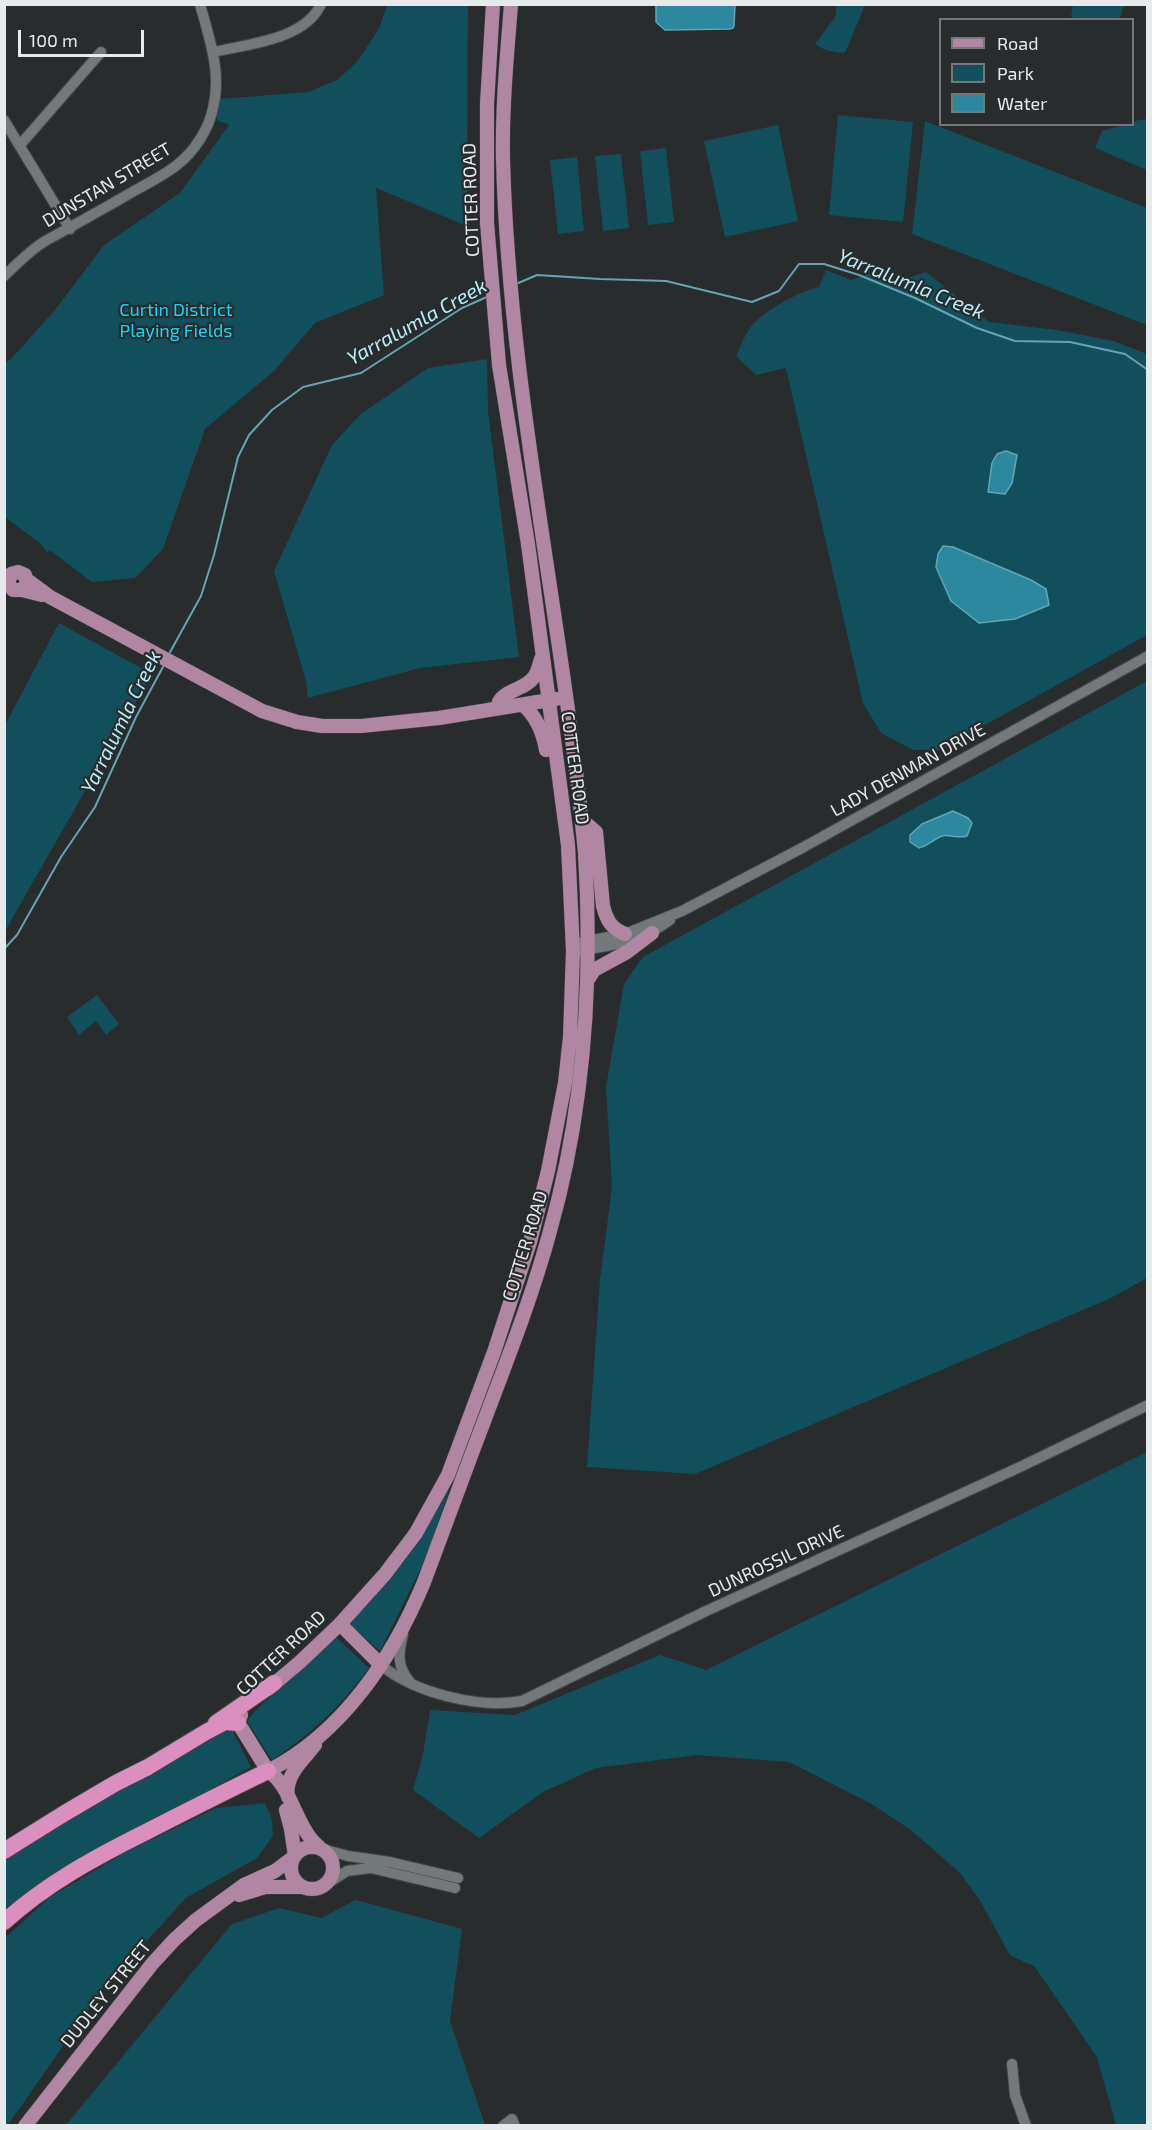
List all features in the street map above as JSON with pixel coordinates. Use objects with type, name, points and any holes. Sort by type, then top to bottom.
[{"type":"highway","points":[[206,1732],[274,1683]]},
{"type":"highway","points":[[4,1851],[75,1807],[206,1732],[225,1722],[238,1723]]},
{"type":"highway","points":[[4,1922],[28,1900],[79,1867],[268,1771]]},
{"type":"main road","name":"COTTER ROAD","points":[[493,4],[486,170],[492,278],[499,365],[525,525],[565,826],[571,887],[573,947],[569,1048],[561,1107],[538,1213],[520,1275],[474,1407],[442,1486],[428,1514],[403,1551],[373,1588],[340,1624],[244,1712],[238,1723],[268,1771],[294,1755],[334,1722],[359,1695],[381,1665],[410,1615],[511,1349],[551,1230],[575,1119],[584,1047],[589,945],[582,820],[519,371],[509,270],[503,158],[510,4]]},
{"type":"main road","points":[[12,583],[50,597],[262,711],[297,722],[322,726],[399,723],[523,705],[547,696]]},
{"type":"main road","points":[[499,702],[503,695],[528,683],[534,677],[543,655]]},
{"type":"main road","points":[[486,709],[499,702],[564,693]]},
{"type":"main road","points":[[523,705],[532,713],[542,729],[554,807],[565,826]]},
{"type":"main road","points":[[582,820],[596,832],[606,918],[611,926],[625,934]]},
{"type":"main road","points":[[588,978],[594,970],[627,952],[652,933]]},
{"type":"main road","points":[[340,1624],[381,1665]]},
{"type":"main road","points":[[288,1797],[288,1785],[293,1773],[334,1722]]},
{"type":"main road","points":[[268,1771],[275,1775],[288,1797],[305,1834],[330,1856],[333,1866],[332,1877],[325,1885],[312,1889],[303,1887],[295,1880],[291,1866],[295,1856],[289,1819],[268,1780],[268,1771]]},
{"type":"main road","points":[[295,1856],[307,1847],[320,1848]]},
{"type":"main road","name":"DUDLEY STREET","points":[[25,2126],[163,1952],[196,1920],[250,1881],[275,1871],[295,1856]]},
{"type":"main road","name":"DUDLEY STREET","points":[[228,1898],[265,1887],[303,1887]]},
{"type":"street","name":"DUNSTAN STREET","points":[[4,276],[45,241],[70,229],[178,165],[193,149],[213,108],[215,85],[214,52],[200,4]]},
{"type":"street","points":[[214,52],[283,35],[298,29],[315,15],[321,4]]},
{"type":"street","points":[[20,145],[101,52]]},
{"type":"street","points":[[4,120],[70,229]]},
{"type":"street","name":"LADY DENMAN DRIVE","points":[[589,945],[625,934],[682,911],[802,848],[1148,656]]},
{"type":"street","name":"LADY DENMAN DRIVE","points":[[573,947],[616,946],[652,933],[682,911]]},
{"type":"street","name":"DUNROSSIL DRIVE","points":[[381,1665],[412,1683],[450,1697],[479,1702],[513,1702],[535,1696],[704,1612],[1020,1467],[1148,1405]]},
{"type":"street","points":[[410,1615],[398,1655],[402,1671],[412,1683]]},
{"type":"street","points":[[320,1848],[348,1856],[390,1862],[456,1883],[371,1868],[347,1871],[325,1885]]},
{"type":"street","points":[[1012,2064],[1015,2095],[1026,2126]]},
{"type":"green space","points":[[1073,4],[1124,5],[1120,18],[1071,17]]},
{"type":"green space","name":"Curtin District Playing Fields","points":[[387,5],[468,5],[467,226],[376,188],[384,295],[315,323],[274,371],[205,429],[163,549],[135,578],[92,582],[51,551],[47,552],[41,544],[5,517],[5,363],[55,310],[104,245],[180,193],[229,125],[217,120],[219,99],[308,92],[337,80],[357,62],[379,29]]},
{"type":"green space","points":[[836,5],[865,5],[845,53],[826,50],[815,44],[836,16]]},
{"type":"green space","points":[[838,115],[913,122],[903,222],[829,215]]},
{"type":"green space","points":[[1147,119],[1147,170],[1095,148],[1102,131],[1120,126],[1134,126],[1134,121]]},
{"type":"green space","points":[[925,121],[1147,208],[1147,325],[912,234]]},
{"type":"green space","points":[[778,125],[798,221],[725,237],[704,141]]},
{"type":"green space","points":[[666,148],[674,222],[648,225],[640,151]]},
{"type":"green space","points":[[621,154],[629,228],[603,231],[595,156]]},
{"type":"green space","points":[[577,157],[584,231],[558,234],[550,160]]},
{"type":"green space","points":[[826,270],[851,280],[874,272],[898,281],[926,272],[989,322],[1057,330],[1113,341],[1147,354],[1147,635],[940,750],[913,750],[881,733],[863,703],[786,368],[756,375],[736,356],[754,323],[785,301],[819,287]]},
{"type":"green space","points":[[487,359],[488,411],[519,657],[420,668],[308,698],[306,681],[274,571],[332,445],[361,414],[428,368]]},
{"type":"green space","points":[[59,623],[152,674],[5,931],[5,725]]},
{"type":"green space","points":[[1147,681],[1147,1278],[1109,1299],[695,1474],[587,1467],[600,1279],[612,1187],[606,1087],[624,984],[643,957]]},
{"type":"green space","points":[[97,995],[119,1024],[106,1035],[96,1021],[79,1035],[67,1017]]},
{"type":"green space","points":[[1147,1452],[1147,2125],[1116,2125],[1097,2057],[1035,1967],[1010,1955],[979,1899],[960,1873],[911,1830],[870,1803],[789,1762],[697,1755],[596,1768],[543,1792],[479,1838],[413,1790],[423,1754],[430,1710],[515,1715],[660,1655],[706,1670]]},
{"type":"green space","points":[[456,1469],[428,1554],[380,1651],[349,1624],[405,1561]]},
{"type":"green space","points":[[336,1637],[369,1668],[325,1718],[272,1760],[247,1721]]},
{"type":"green space","points":[[232,1730],[251,1767],[62,1870],[5,1908],[5,1857],[207,1739]]},
{"type":"green space","points":[[265,1803],[272,1820],[273,1836],[257,1858],[186,1898],[102,1990],[8,2125],[5,2125],[5,1938],[50,1897],[126,1852],[216,1808]]},
{"type":"green space","points":[[356,1900],[462,1929],[450,2021],[485,2125],[66,2125],[232,1924],[279,1908],[321,1918]]},
{"type":"water","points":[[656,5],[735,5],[734,26],[730,29],[665,30],[656,22]]},
{"type":"water","points":[[1006,451],[1017,455],[1012,483],[1005,494],[988,492],[992,463],[997,454]]},
{"type":"water","points":[[943,546],[953,547],[1031,580],[1046,589],[1049,605],[1015,619],[979,623],[951,601],[936,567],[938,554]]},
{"type":"water","points":[[953,811],[968,818],[972,823],[967,836],[942,836],[919,848],[910,842],[910,835],[922,824]]},
{"type":"waterway","name":"Yarralumla Creek","points":[[516,284],[537,275],[666,281],[752,302],[779,291],[799,264],[824,264],[859,275],[915,298],[977,328],[1015,341],[1070,342],[1125,354],[1148,370]]},
{"type":"waterway","name":"Yarralumla Creek","points":[[169,654],[201,596],[214,555],[238,457],[249,435],[272,410],[303,387],[361,373],[462,308],[489,296]]},
{"type":"waterway","name":"Yarralumla Creek","points":[[4,949],[17,935],[61,857],[95,807],[136,717],[164,665]]}]
